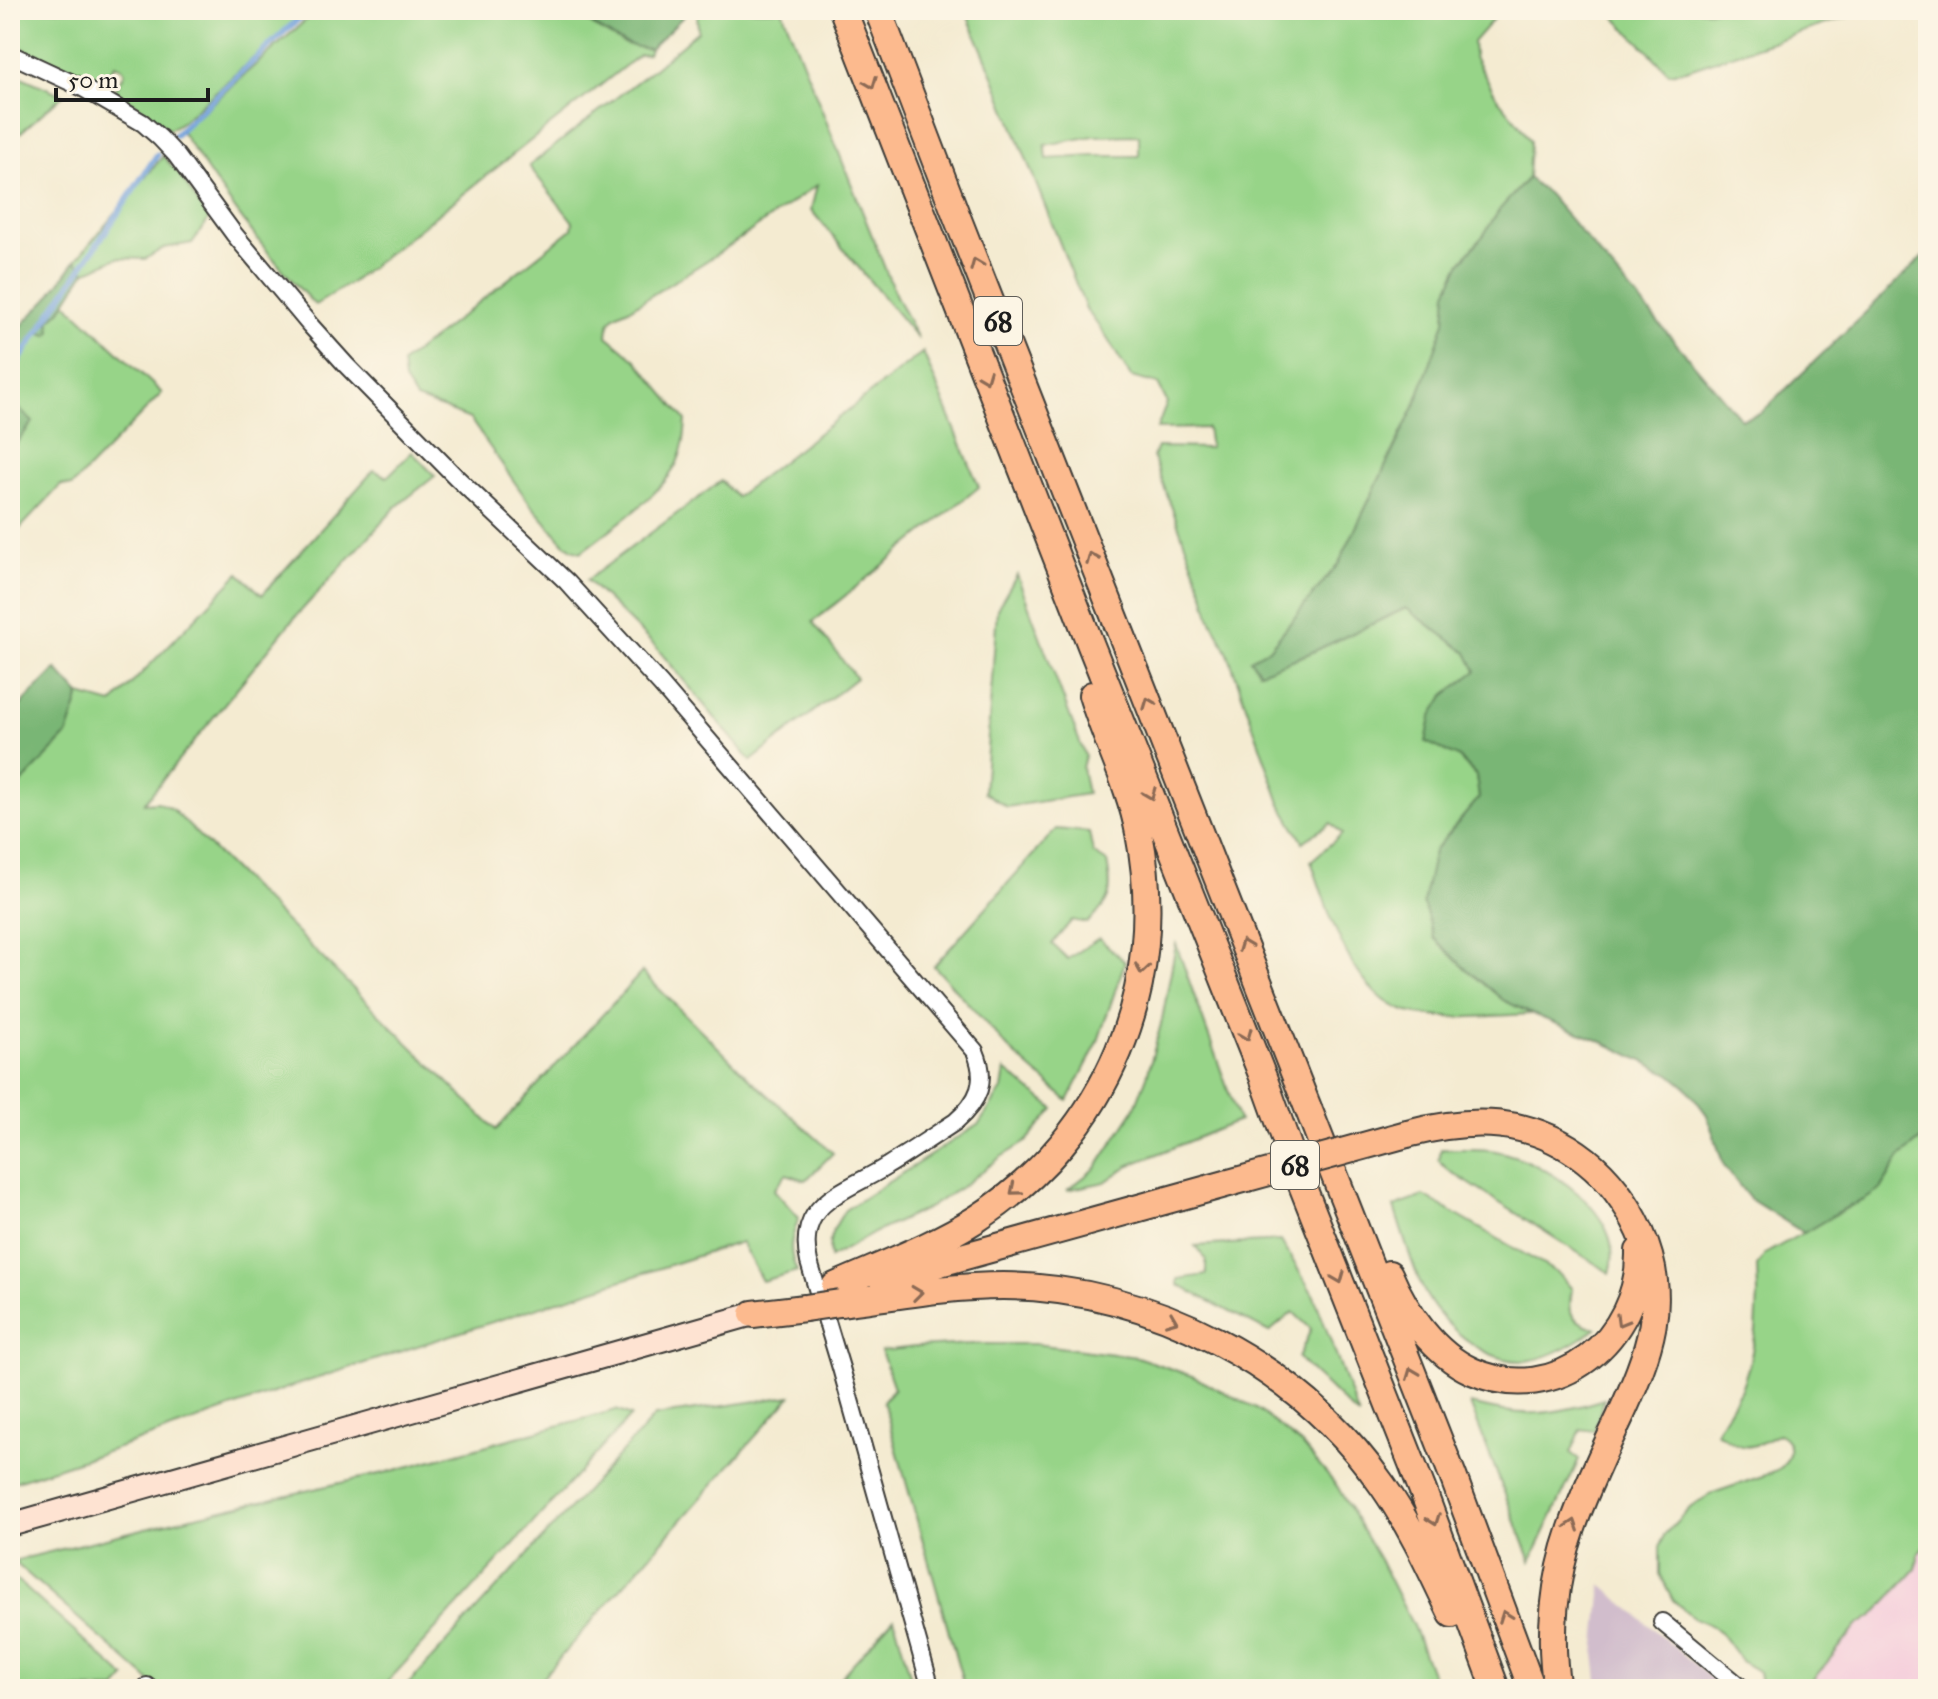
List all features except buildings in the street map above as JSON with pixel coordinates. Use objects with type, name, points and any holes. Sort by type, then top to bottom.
[{"type":"highway","name":"68","points":[[843,10],[1263,1077],[1496,1689]]},
{"type":"highway","name":"68","points":[[878,10],[1453,1476],[1532,1689]]},
{"type":"highway","points":[[837,1294],[956,1231],[1015,1191],[1039,1169],[1082,1118],[1100,1090],[1123,1042],[1144,958],[1147,925],[1145,877],[1132,803],[1092,696],[1090,643]]},
{"type":"highway","points":[[753,1314],[804,1304],[1435,1127],[1482,1122],[1538,1133],[1567,1147],[1594,1167],[1623,1200],[1647,1251],[1655,1308],[1647,1353],[1639,1375],[1579,1508],[1564,1555],[1553,1629],[1557,1689]]},
{"type":"highway","points":[[1334,1174],[1366,1218],[1390,1279],[1426,1334],[1443,1352],[1464,1366],[1504,1380],[1538,1380],[1555,1376],[1593,1354],[1612,1336],[1635,1289],[1639,1254],[1634,1219]]},
{"type":"highway","points":[[837,1294],[971,1287],[1067,1291],[1156,1314],[1210,1337],[1241,1355],[1300,1398],[1330,1425],[1383,1485],[1432,1571],[1479,1689]]},
{"type":"main road","points":[[10,1525],[753,1314]]},
{"type":"street","points":[[10,54],[83,88],[143,123],[160,138],[310,325],[456,477],[567,582],[661,685],[975,1051],[981,1079],[977,1096],[964,1113],[886,1167],[832,1198],[815,1214],[806,1237],[809,1262],[931,1689]]},
{"type":"street","points":[[1662,1622],[1743,1689]]},
{"type":"shaded area","points":[[1926,1546],[1928,1689],[1805,1689],[1857,1626],[1874,1615],[1915,1570],[1919,1553]]},
{"type":"shaded area","points":[[1602,1585],[1723,1689],[1599,1689],[1595,1654]]},
{"type":"green space","points":[[10,10],[307,10],[169,130],[115,91],[125,73],[122,68],[115,65],[102,82],[10,43]]},
{"type":"green space","points":[[317,10],[532,10],[534,14],[544,13],[545,10],[571,10],[625,44],[650,49],[648,54],[639,55],[352,282],[315,305],[244,221],[181,131]]},
{"type":"green space","points":[[571,10],[690,10],[650,49],[618,40]]},
{"type":"green space","points":[[697,10],[782,10],[896,296],[918,339],[811,210],[817,185],[719,253],[616,315],[611,321],[607,336],[636,360],[686,420],[685,436],[677,463],[660,487],[581,552],[564,543],[530,504],[470,419],[416,399],[404,381],[402,363],[572,229],[573,222],[529,166],[698,31]]},
{"type":"green space","points":[[965,10],[1501,10],[1473,42],[1474,57],[1498,99],[1530,141],[1528,178],[1500,209],[1461,262],[1447,292],[1445,322],[1416,403],[1339,563],[1269,649],[1259,672],[1310,653],[1406,608],[1467,653],[1477,671],[1444,696],[1458,757],[1476,776],[1479,798],[1434,851],[1434,938],[1503,1000],[1532,1014],[1453,1017],[1408,1012],[1388,1003],[1371,988],[1344,949],[1311,861],[1342,834],[1331,823],[1303,842],[1280,803],[1227,651],[1210,617],[1153,457],[1157,447],[1210,448],[1207,428],[1157,429],[1167,402],[1158,384],[1131,377],[1086,309]],"holes":[[[1139,135],[1139,156],[1047,159],[1045,145],[1094,136]]]},
{"type":"green space","points":[[1608,10],[1872,10],[1669,73]]},
{"type":"green space","points":[[10,72],[63,95],[10,142]]},
{"type":"green space","points":[[163,156],[209,219],[192,243],[164,248],[145,259],[117,258],[85,272],[76,260]]},
{"type":"green space","points":[[1528,178],[1548,194],[1741,419],[1760,414],[1928,252],[1928,1134],[1900,1157],[1881,1189],[1804,1233],[1750,1199],[1724,1166],[1707,1115],[1687,1088],[1670,1074],[1503,1000],[1434,938],[1423,903],[1434,851],[1479,798],[1476,775],[1458,757],[1426,742],[1431,717],[1444,696],[1476,671],[1467,653],[1406,608],[1310,653],[1260,672],[1250,659],[1269,649],[1339,563],[1416,403],[1445,322],[1447,292],[1461,262],[1500,209]]},
{"type":"green space","points":[[76,260],[85,272],[60,311],[47,323],[50,323],[51,331],[48,335],[39,330],[16,362],[13,403],[33,422],[10,451],[10,343]]},
{"type":"green space","points":[[66,303],[162,393],[72,486],[61,485],[10,539],[13,509],[10,504],[10,451],[32,422],[13,403],[16,362],[42,327],[48,335],[51,331],[46,323]]},
{"type":"green space","points":[[923,352],[979,487],[813,622],[856,678],[751,761],[656,647],[587,580],[721,481],[736,497]]},
{"type":"green space","points":[[412,452],[435,476],[396,507],[289,624],[144,803],[158,802],[172,809],[496,1130],[642,972],[747,1076],[833,1153],[806,1180],[786,1174],[774,1190],[799,1218],[791,1244],[797,1271],[762,1281],[741,1242],[290,1387],[10,1483],[10,795],[67,735],[80,695],[112,704],[239,573],[262,595],[374,470],[387,477]]},
{"type":"green space","points":[[1017,575],[1085,756],[1082,768],[1087,794],[1007,807],[984,792],[997,609]]},
{"type":"green space","points":[[56,669],[80,695],[67,735],[10,795],[10,716]]},
{"type":"green space","points":[[1056,829],[1089,832],[1093,853],[1107,862],[1110,890],[1101,909],[1087,923],[1072,920],[1052,944],[1068,959],[1099,938],[1125,962],[1097,1044],[1068,1101],[1012,1052],[934,966]]},
{"type":"green space","points":[[1176,944],[1239,1121],[1128,1166],[1105,1182],[1067,1190],[1096,1168],[1134,1110],[1162,1020]]},
{"type":"green space","points":[[1005,1070],[1054,1109],[1027,1141],[928,1208],[830,1258],[831,1238],[845,1210],[979,1124],[1002,1089]]},
{"type":"green space","points":[[1928,1134],[1928,1548],[1925,1546],[1919,1553],[1916,1569],[1874,1615],[1857,1626],[1805,1689],[1767,1689],[1761,1684],[1759,1672],[1742,1662],[1720,1632],[1694,1618],[1673,1600],[1660,1574],[1660,1547],[1664,1535],[1691,1507],[1713,1493],[1777,1471],[1788,1458],[1788,1443],[1779,1434],[1753,1446],[1741,1446],[1716,1432],[1741,1389],[1750,1362],[1756,1331],[1757,1266],[1765,1254],[1881,1189],[1900,1157]]},
{"type":"green space","points":[[1441,1149],[1496,1151],[1537,1166],[1558,1178],[1595,1211],[1607,1230],[1612,1251],[1610,1273],[1448,1170],[1439,1161]]},
{"type":"green space","points":[[1424,1196],[1559,1274],[1572,1289],[1570,1305],[1573,1315],[1596,1329],[1552,1354],[1523,1361],[1493,1355],[1464,1338],[1440,1315],[1423,1289],[1394,1207]]},
{"type":"green space","points":[[1281,1241],[1314,1296],[1359,1417],[1298,1358],[1311,1329],[1293,1312],[1269,1332],[1178,1285],[1178,1279],[1206,1275],[1206,1259],[1195,1246]]},
{"type":"green space","points":[[972,1344],[1035,1344],[1137,1357],[1192,1376],[1256,1408],[1302,1445],[1337,1486],[1413,1626],[1437,1689],[965,1689],[883,1401],[894,1388],[881,1351]]},
{"type":"green space","points":[[791,1396],[532,1689],[404,1689],[655,1416]]},
{"type":"green space","points":[[1604,1399],[1594,1431],[1581,1429],[1571,1453],[1579,1460],[1531,1561],[1470,1404],[1506,1412],[1537,1413],[1568,1409]]},
{"type":"green space","points":[[616,1410],[631,1416],[381,1689],[159,1689],[13,1561],[388,1472]]},
{"type":"green space","points":[[10,1574],[126,1678],[116,1689],[10,1689]]},
{"type":"green space","points":[[894,1618],[914,1689],[830,1689]]},
{"type":"waterway","points":[[175,135],[309,10]]},
{"type":"waterway","points":[[10,374],[157,155]]}]
